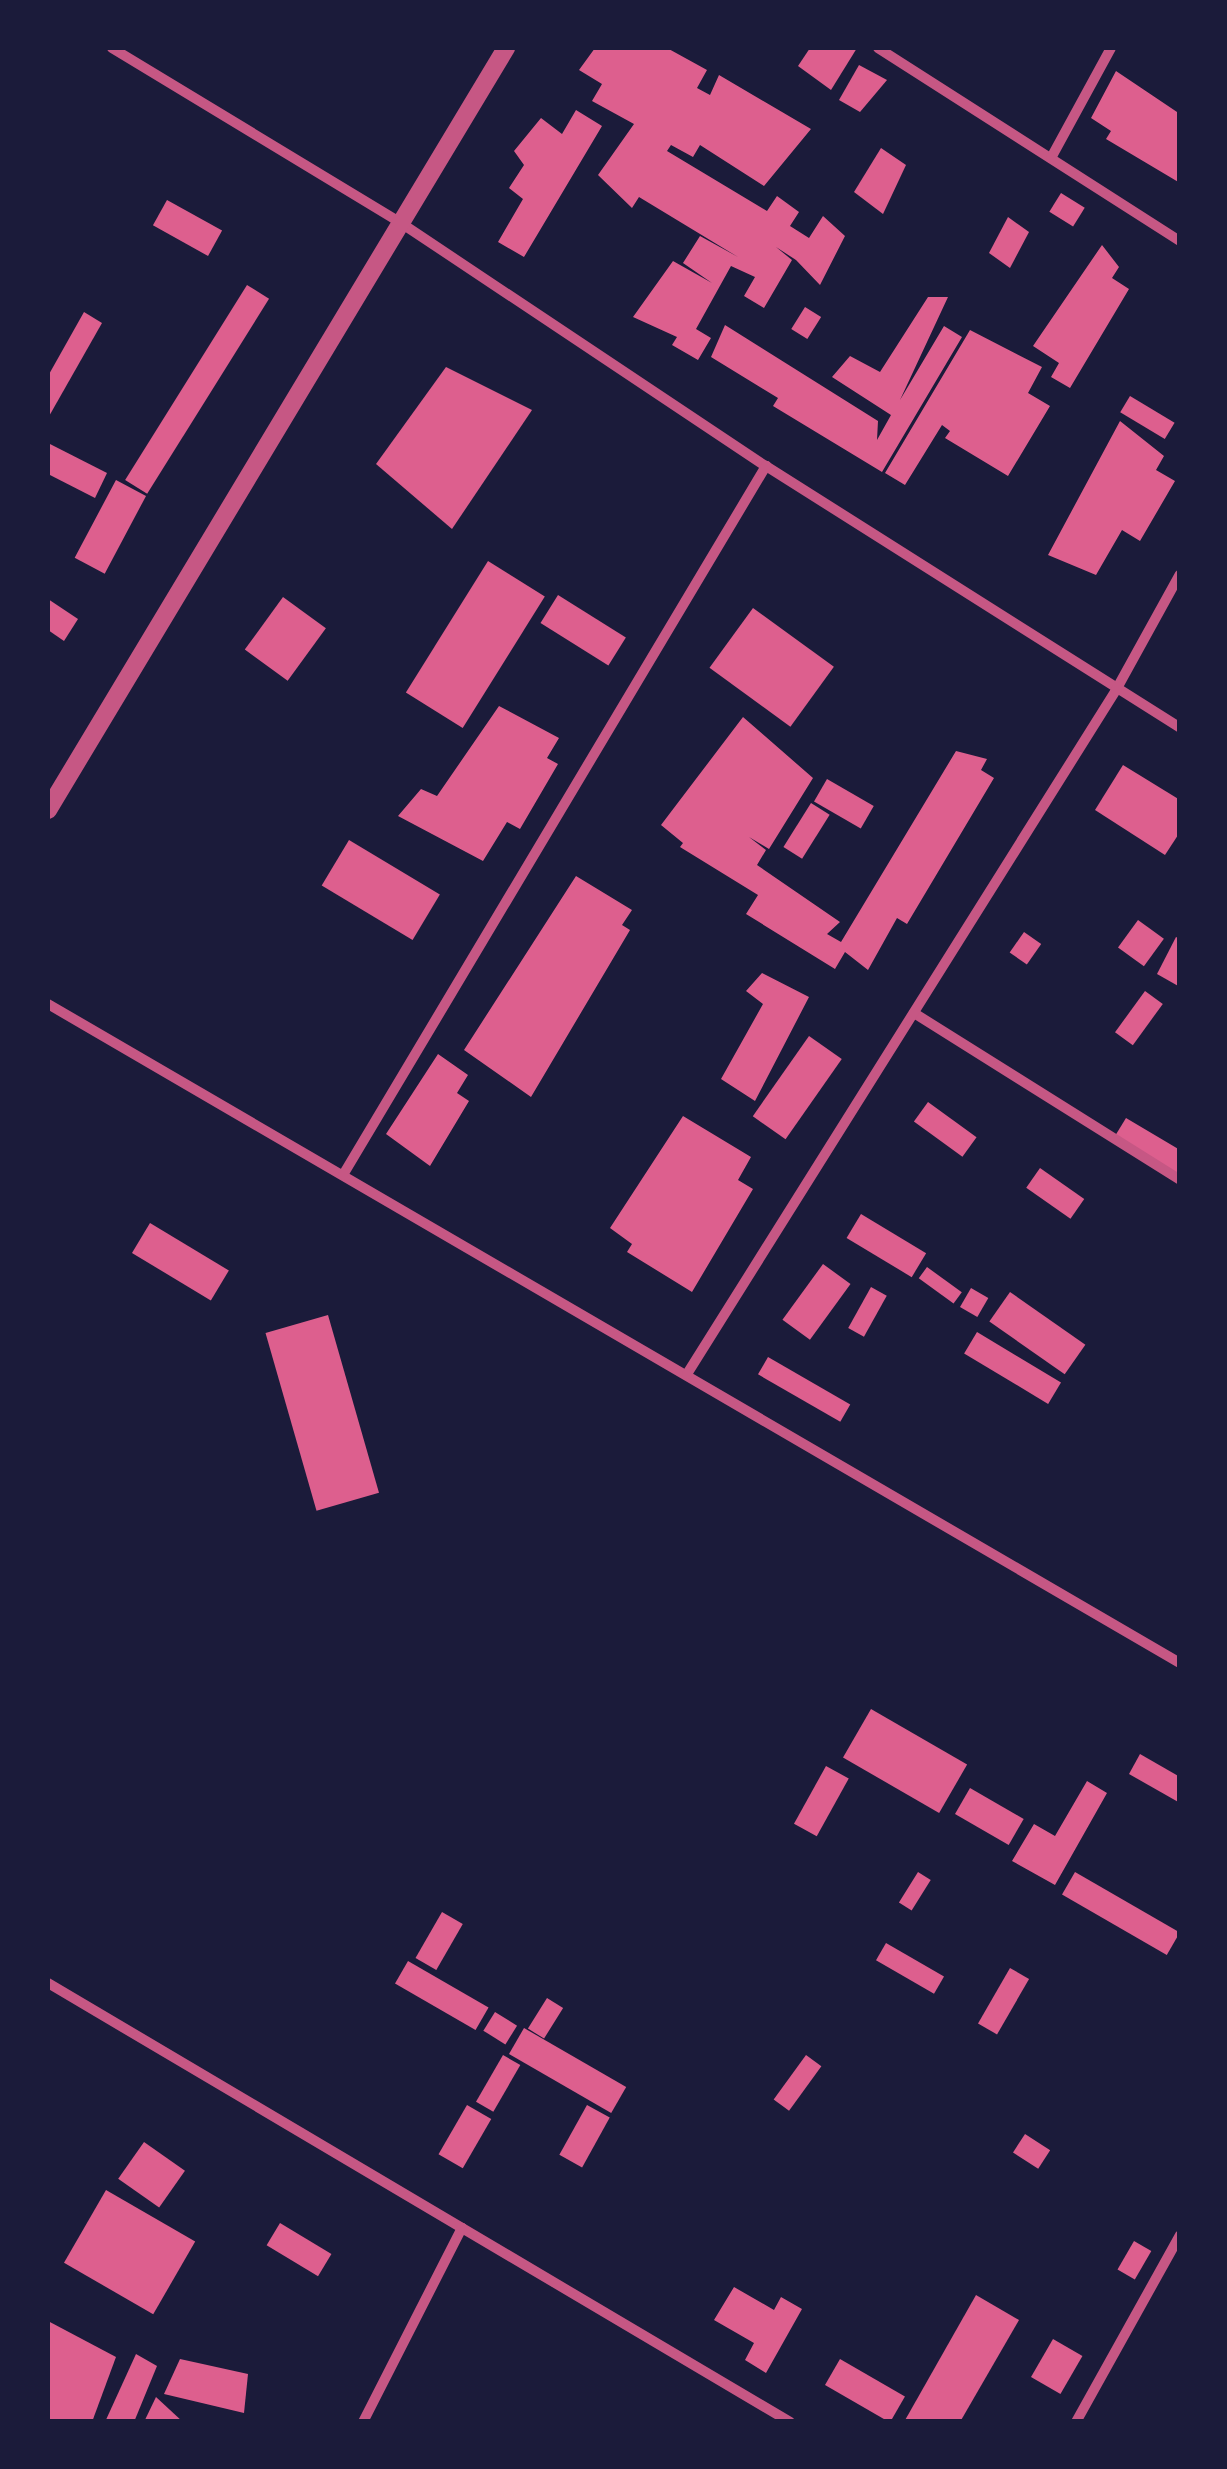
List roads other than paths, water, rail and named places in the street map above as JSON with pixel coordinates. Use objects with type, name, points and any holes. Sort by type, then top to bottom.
[{"type":"street","points":[[112,48],[401,223],[766,466],[1180,728]]},
{"type":"street","points":[[48,810],[506,48]]},
{"type":"street","points":[[878,48],[1180,241]]},
{"type":"street","points":[[1051,158],[1111,48]]},
{"type":"street","points":[[343,1175],[766,466]]},
{"type":"street","points":[[687,1374],[1116,690],[1180,574]]},
{"type":"street","points":[[48,1004],[1180,1663]]},
{"type":"street","points":[[914,1013],[1180,1180]]},
{"type":"street","points":[[48,1983],[790,2422]]},
{"type":"street","points":[[363,2422],[462,2228]]},
{"type":"street","points":[[1076,2422],[1180,2235]]}]
